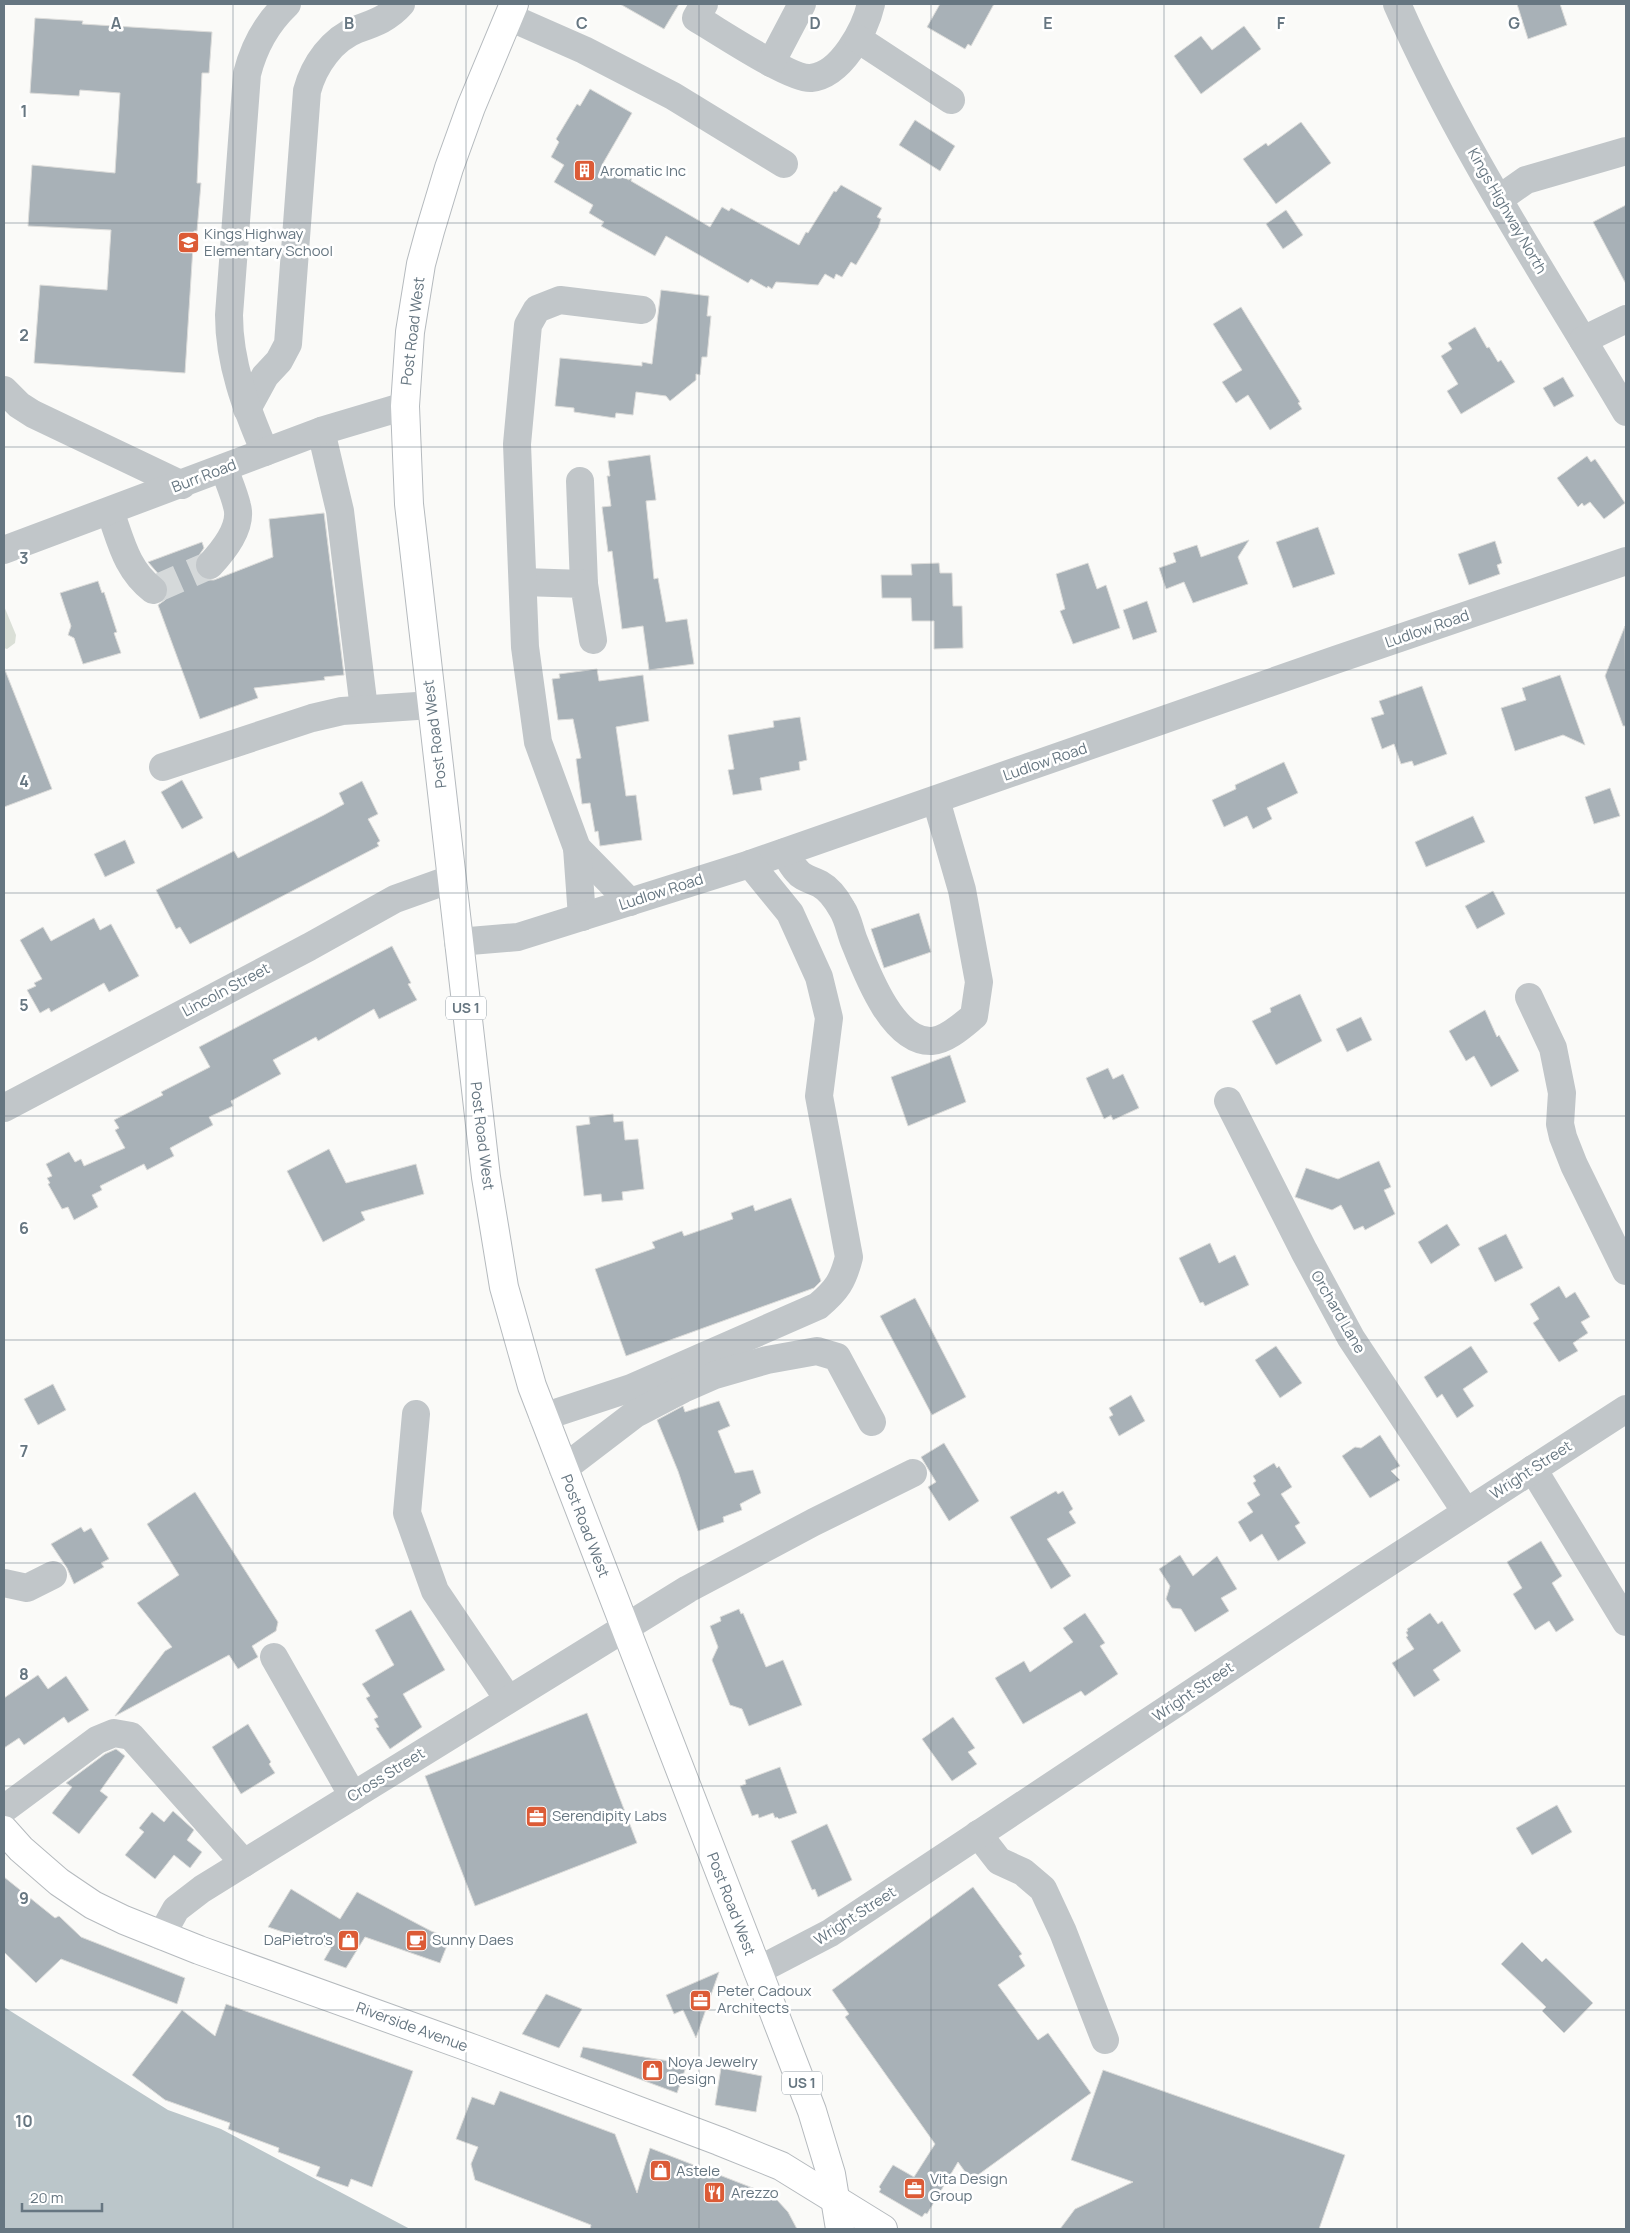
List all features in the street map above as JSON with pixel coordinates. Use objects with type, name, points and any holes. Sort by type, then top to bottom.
[{"type":"main road","name":"Post Road West","points":[[512,10],[468,115],[432,224],[414,302],[407,361],[405,406],[409,504],[458,942],[494,1232],[504,1287],[532,1386],[819,2129],[836,2199],[840,2229]]},
{"type":"main road","name":"Riverside Avenue","points":[[4,1830],[35,1862],[77,1896],[103,1911],[161,1936],[492,2056],[781,2166],[883,2229]]},
{"type":"street","points":[[265,452],[247,410],[230,346],[229,333],[246,74],[257,44],[273,18],[287,4]]},
{"type":"street","points":[[247,410],[265,376],[279,361],[288,344],[307,91],[310,80],[321,59],[331,48],[356,30],[382,21],[401,4]]},
{"type":"street","points":[[704,4],[696,18],[771,63],[800,76],[811,78],[823,74],[844,58],[858,39],[871,4]]},
{"type":"street","points":[[771,63],[802,4]]},
{"type":"street","name":"Kings Highway North","points":[[1397,4],[1438,90],[1499,199],[1626,412]]},
{"type":"street","points":[[512,10],[673,96],[784,164]]},
{"type":"street","points":[[858,39],[951,100]]},
{"type":"street","points":[[1499,199],[1526,180],[1626,151]]},
{"type":"street","points":[[582,917],[577,848],[538,742],[525,647],[517,444],[528,325],[537,308],[560,300],[642,310]]},
{"type":"street","points":[[1583,340],[1626,318]]},
{"type":"street","points":[[4,390],[19,405],[33,414],[182,485]]},
{"type":"street","name":"Burr Road","points":[[4,550],[182,485],[265,452],[321,432],[405,406]]},
{"type":"street","points":[[321,432],[340,511],[364,709]]},
{"type":"street","points":[[210,566],[226,548],[234,533],[238,508],[224,468]]},
{"type":"street","points":[[580,481],[584,584],[593,640]]},
{"type":"street","points":[[110,511],[128,561],[139,579],[153,590]]},
{"type":"street","name":"Ludlow Road","points":[[458,942],[518,937],[750,864],[1335,660],[1626,561]]},
{"type":"street","points":[[522,582],[584,584]]},
{"type":"street","points":[[163,766],[312,718],[342,711],[432,705]]},
{"type":"street","points":[[785,852],[796,871],[805,879],[820,884],[834,896],[877,994],[897,1023],[914,1038],[933,1041],[957,1030],[974,1016],[978,982],[962,890],[936,800]]},
{"type":"street","points":[[577,848],[630,902]]},
{"type":"street","points":[[543,1417],[631,1388],[818,1306],[833,1293],[843,1278],[849,1257],[819,1096],[829,1018],[819,977],[790,913],[750,864]]},
{"type":"street","name":"Lincoln Street","points":[[4,1108],[309,947],[395,899],[451,879]]},
{"type":"street","points":[[1529,997],[1553,1048],[1562,1093],[1560,1124],[1563,1137],[1574,1165],[1626,1271]]},
{"type":"street","name":"Orchard Lane","points":[[1228,1101],[1304,1251],[1351,1338],[1466,1512]]},
{"type":"street","points":[[563,1469],[635,1414],[682,1389],[715,1375],[767,1360],[817,1352],[837,1357],[872,1422]]},
{"type":"street","name":"Wright Street","points":[[757,1971],[830,1933],[1466,1512],[1626,1409]]},
{"type":"street","points":[[416,1414],[407,1513],[435,1591],[508,1698]]},
{"type":"street","points":[[1533,1469],[1626,1622]]},
{"type":"street","name":"Cross Street","points":[[161,1936],[176,1910],[202,1889],[508,1698],[688,1589],[814,1522],[913,1473]]},
{"type":"street","points":[[4,1584],[27,1588],[53,1575]]},
{"type":"street","points":[[274,1657],[352,1796]]},
{"type":"street","points":[[4,1809],[97,1740],[114,1733],[131,1736],[244,1863]]},
{"type":"street","points":[[978,1834],[999,1861],[1023,1872],[1043,1889],[1063,1932],[1105,2040]]},
{"type":"shaded area","points":[[4,606],[16,635],[15,643],[7,649],[4,648]]},
{"type":"shaded area","points":[[4,2007],[168,2110],[221,2129],[410,2229],[4,2229]]},
{"type":"building","points":[[620,4],[679,4],[664,29]]},
{"type":"building","points":[[940,4],[994,4],[971,46],[968,44],[965,49],[927,27]]},
{"type":"building","points":[[1517,4],[1560,4],[1567,25],[1528,39]]},
{"type":"building","points":[[35,18],[83,21],[82,24],[212,32],[209,73],[202,73],[197,183],[201,183],[197,231],[194,231],[185,373],[34,363],[40,285],[107,290],[111,230],[28,226],[32,165],[115,173],[120,93],[80,90],[79,96],[30,93]]},
{"type":"building","points":[[1244,26],[1261,49],[1201,94],[1174,56],[1201,36],[1212,50]]},
{"type":"building","points":[[590,89],[632,113],[602,165],[629,180],[632,176],[631,181],[710,227],[722,207],[729,211],[731,208],[799,245],[834,191],[836,192],[841,185],[882,208],[877,217],[881,219],[878,228],[856,265],[851,262],[842,277],[836,274],[834,279],[825,274],[818,285],[776,282],[772,289],[751,279],[748,283],[666,236],[655,256],[601,226],[604,222],[589,213],[593,205],[554,182],[564,165],[551,157],[559,142],[556,139],[577,104],[580,106]]},
{"type":"building","points":[[915,120],[955,146],[940,171],[899,145]]},
{"type":"building","points":[[1301,122],[1331,163],[1276,204],[1243,159],[1266,143],[1268,146]]},
{"type":"building","points":[[1626,205],[1626,284],[1593,222]]},
{"type":"building","points":[[1286,210],[1303,235],[1283,249],[1266,224]]},
{"type":"building","points":[[661,290],[709,296],[707,316],[711,316],[707,357],[702,357],[700,375],[696,374],[696,380],[670,401],[666,396],[636,392],[633,415],[616,413],[615,418],[574,412],[574,408],[555,406],[560,358],[642,366],[642,362],[652,364]]},
{"type":"building","points":[[1241,307],[1300,402],[1298,403],[1302,409],[1270,430],[1248,395],[1236,403],[1222,382],[1242,370],[1213,324]]},
{"type":"building","points":[[1475,327],[1487,348],[1489,347],[1498,362],[1501,360],[1515,382],[1461,414],[1447,391],[1458,384],[1441,356],[1452,349],[1448,343]]},
{"type":"building","points":[[1563,377],[1574,396],[1554,407],[1543,388]]},
{"type":"building","points":[[650,455],[656,500],[646,501],[654,579],[658,578],[666,622],[687,619],[694,664],[649,670],[643,626],[622,629],[612,551],[608,552],[602,507],[611,506],[607,476],[610,476],[608,461]]},
{"type":"building","points":[[1587,456],[1591,462],[1595,459],[1625,503],[1604,519],[1590,502],[1584,506],[1582,503],[1578,507],[1557,478]]},
{"type":"building","points":[[324,513],[344,675],[324,677],[325,680],[254,688],[258,698],[200,719],[158,605],[165,600],[168,594],[168,585],[148,562],[202,542],[204,548],[195,561],[195,570],[200,577],[206,580],[214,580],[273,557],[269,519]]},
{"type":"building","points":[[1318,527],[1335,574],[1293,588],[1276,542]]},
{"type":"building","points":[[1249,540],[1238,557],[1248,584],[1193,603],[1184,582],[1166,589],[1159,568],[1176,562],[1173,553],[1197,545],[1201,557]]},
{"type":"building","points":[[1495,541],[1502,563],[1497,565],[1500,574],[1469,585],[1458,554]]},
{"type":"building","points":[[939,563],[940,573],[952,573],[953,606],[962,606],[963,648],[934,649],[934,621],[912,621],[911,598],[882,598],[881,575],[912,575],[911,564]]},
{"type":"building","points":[[1088,563],[1097,589],[1106,585],[1120,628],[1073,644],[1060,611],[1065,609],[1056,574]]},
{"type":"building","points":[[98,581],[102,593],[104,592],[117,632],[114,633],[121,653],[83,664],[74,638],[68,635],[71,626],[60,593]]},
{"type":"building","points":[[1147,601],[1157,632],[1133,640],[1123,610]]},
{"type":"building","points":[[1625,626],[1626,726],[1623,726],[1605,676]]},
{"type":"building","points":[[597,669],[599,681],[643,675],[649,721],[616,727],[626,796],[636,795],[642,840],[600,846],[598,831],[595,832],[590,803],[582,804],[576,759],[581,758],[573,719],[558,720],[552,679],[560,678],[559,674]]},
{"type":"building","points":[[4,671],[52,789],[4,807]]},
{"type":"building","points":[[1560,675],[1585,745],[1563,735],[1515,751],[1501,708],[1526,700],[1522,688]]},
{"type":"building","points":[[1422,686],[1447,754],[1414,766],[1412,761],[1401,764],[1394,744],[1382,749],[1371,718],[1384,714],[1379,701]]},
{"type":"building","points":[[800,717],[807,760],[799,762],[800,770],[760,778],[762,790],[733,795],[728,770],[734,769],[728,735],[774,727],[773,721]]},
{"type":"building","points":[[1284,762],[1298,793],[1267,808],[1272,819],[1253,829],[1247,816],[1224,827],[1212,800],[1236,789],[1235,785]]},
{"type":"building","points":[[182,780],[203,818],[182,829],[161,792]]},
{"type":"building","points":[[362,781],[378,814],[368,819],[380,841],[377,843],[379,846],[190,944],[180,927],[176,929],[156,890],[234,851],[238,858],[324,815],[344,804],[339,793]]},
{"type":"building","points":[[1610,788],[1620,816],[1594,824],[1585,797]]},
{"type":"building","points":[[1473,816],[1485,842],[1426,867],[1415,842]]},
{"type":"building","points":[[125,840],[135,863],[105,877],[94,854]]},
{"type":"building","points":[[1493,891],[1505,914],[1477,929],[1465,906]]},
{"type":"building","points":[[919,913],[931,952],[884,968],[871,929]]},
{"type":"building","points":[[94,918],[100,930],[111,924],[139,976],[109,992],[104,983],[51,1012],[49,1008],[40,1013],[27,990],[36,986],[34,983],[42,979],[20,940],[43,927],[51,941]]},
{"type":"building","points":[[392,946],[411,983],[408,984],[417,1000],[379,1019],[374,1009],[318,1041],[316,1037],[273,1060],[281,1074],[231,1101],[233,1106],[209,1117],[213,1125],[170,1148],[174,1156],[147,1170],[144,1164],[100,1186],[102,1190],[92,1195],[98,1207],[74,1220],[68,1207],[62,1209],[48,1184],[50,1183],[47,1178],[52,1176],[46,1164],[69,1152],[75,1162],[81,1159],[84,1166],[125,1148],[115,1130],[119,1128],[114,1120],[163,1095],[161,1092],[210,1067],[199,1047]]},
{"type":"building","points":[[1300,994],[1322,1041],[1276,1065],[1252,1021],[1271,1012],[1270,1008]]},
{"type":"building","points":[[1485,1010],[1497,1037],[1499,1035],[1519,1071],[1491,1087],[1474,1056],[1466,1061],[1449,1031]]},
{"type":"building","points":[[1361,1017],[1372,1040],[1347,1052],[1336,1029]]},
{"type":"building","points":[[950,1055],[966,1102],[908,1126],[891,1077]]},
{"type":"building","points":[[1108,1068],[1113,1079],[1123,1074],[1139,1108],[1113,1120],[1111,1115],[1104,1119],[1086,1078]]},
{"type":"building","points":[[613,1114],[614,1122],[623,1121],[625,1140],[638,1139],[644,1189],[622,1192],[623,1200],[602,1202],[601,1194],[584,1196],[576,1126],[590,1124],[589,1117]]},
{"type":"building","points":[[329,1149],[346,1183],[416,1164],[424,1194],[361,1212],[365,1220],[323,1242],[287,1171]]},
{"type":"building","points":[[1379,1161],[1391,1187],[1384,1190],[1395,1214],[1365,1230],[1363,1226],[1354,1230],[1341,1205],[1332,1210],[1295,1197],[1306,1168],[1338,1179]]},
{"type":"building","points":[[791,1198],[821,1281],[814,1288],[626,1356],[595,1269],[655,1248],[652,1242],[682,1231],[684,1236],[733,1219],[731,1213],[753,1205],[755,1211]]},
{"type":"building","points":[[1447,1224],[1460,1245],[1431,1264],[1418,1242]]},
{"type":"building","points":[[1506,1234],[1523,1268],[1495,1282],[1478,1248]]},
{"type":"building","points":[[1210,1243],[1219,1263],[1235,1255],[1249,1285],[1205,1306],[1203,1302],[1200,1303],[1179,1258]]},
{"type":"building","points":[[1559,1286],[1566,1298],[1575,1292],[1590,1317],[1581,1322],[1588,1333],[1573,1343],[1578,1351],[1559,1362],[1533,1323],[1539,1319],[1530,1304]]},
{"type":"building","points":[[915,1298],[966,1397],[932,1415],[880,1316]]},
{"type":"building","points":[[1276,1346],[1302,1383],[1280,1398],[1255,1360]]},
{"type":"building","points":[[1471,1346],[1488,1372],[1463,1389],[1474,1406],[1457,1418],[1442,1394],[1437,1398],[1424,1377]]},
{"type":"building","points":[[53,1384],[66,1410],[38,1425],[24,1399]]},
{"type":"building","points":[[1131,1395],[1145,1421],[1119,1436],[1109,1417],[1113,1415],[1109,1408]]},
{"type":"building","points":[[719,1401],[730,1426],[718,1431],[735,1473],[753,1470],[761,1493],[740,1504],[742,1510],[723,1517],[724,1522],[698,1531],[678,1471],[657,1420],[683,1406],[685,1412]]},
{"type":"building","points":[[1380,1435],[1400,1466],[1391,1471],[1400,1480],[1370,1498],[1342,1456],[1355,1447],[1361,1448]]},
{"type":"building","points":[[944,1443],[979,1501],[949,1521],[928,1487],[936,1482],[921,1457]]},
{"type":"building","points":[[1274,1463],[1277,1468],[1279,1466],[1292,1487],[1281,1494],[1300,1523],[1295,1526],[1306,1543],[1278,1561],[1262,1534],[1250,1542],[1238,1522],[1253,1512],[1247,1503],[1260,1495],[1253,1483],[1256,1481],[1253,1476]]},
{"type":"building","points":[[1056,1491],[1058,1494],[1063,1491],[1073,1509],[1069,1512],[1076,1523],[1047,1539],[1071,1576],[1051,1589],[1010,1517]]},
{"type":"building","points":[[195,1492],[278,1622],[276,1631],[252,1646],[258,1657],[238,1669],[229,1655],[115,1716],[165,1651],[172,1647],[137,1603],[179,1575],[147,1524]]},
{"type":"building","points":[[81,1527],[84,1532],[91,1528],[109,1559],[101,1563],[104,1567],[74,1584],[67,1568],[51,1544]]},
{"type":"building","points":[[1541,1541],[1562,1576],[1552,1583],[1574,1620],[1556,1632],[1549,1621],[1535,1630],[1513,1594],[1522,1588],[1507,1562]]},
{"type":"building","points":[[1180,1555],[1193,1576],[1217,1556],[1237,1589],[1221,1598],[1229,1611],[1195,1632],[1181,1609],[1172,1608],[1166,1599],[1170,1586],[1159,1569]]},
{"type":"building","points":[[739,1609],[741,1614],[743,1613],[766,1667],[783,1660],[802,1705],[749,1726],[742,1709],[730,1705],[712,1660],[718,1647],[710,1626],[721,1621],[720,1617]]},
{"type":"building","points":[[411,1610],[445,1670],[403,1694],[422,1727],[390,1749],[376,1728],[379,1727],[374,1719],[378,1717],[366,1698],[370,1696],[362,1684],[394,1665],[375,1630]]},
{"type":"building","points":[[1085,1613],[1105,1643],[1100,1646],[1118,1674],[1085,1696],[1081,1691],[1023,1724],[995,1678],[1024,1661],[1030,1672],[1073,1642],[1063,1628]]},
{"type":"building","points":[[1430,1613],[1438,1624],[1442,1621],[1461,1651],[1433,1670],[1440,1680],[1414,1697],[1392,1663],[1414,1649],[1406,1637],[1408,1636],[1407,1629]]},
{"type":"building","points":[[38,1675],[48,1689],[66,1676],[89,1710],[68,1723],[64,1717],[24,1745],[19,1738],[4,1748],[4,1698]]},
{"type":"building","points":[[587,1713],[637,1843],[475,1906],[425,1776]]},
{"type":"building","points":[[953,1717],[975,1748],[968,1752],[977,1764],[952,1781],[922,1739]]},
{"type":"building","points":[[248,1724],[271,1762],[269,1764],[275,1773],[241,1794],[212,1747]]},
{"type":"building","points":[[116,1749],[125,1756],[100,1791],[108,1797],[79,1834],[52,1813],[72,1787],[66,1783],[105,1754]]},
{"type":"building","points":[[780,1767],[797,1813],[779,1819],[775,1818],[773,1813],[759,1818],[758,1814],[752,1816],[740,1786],[746,1784],[745,1780]]},
{"type":"building","points":[[1557,1805],[1572,1832],[1532,1855],[1516,1828]]},
{"type":"building","points":[[173,1811],[194,1830],[187,1840],[202,1852],[190,1868],[174,1855],[155,1879],[125,1855],[144,1832],[139,1828],[152,1812],[164,1822]]},
{"type":"building","points":[[827,1824],[852,1880],[818,1897],[815,1889],[812,1890],[791,1841]]},
{"type":"building","points":[[4,1877],[55,1918],[59,1916],[81,1937],[185,1978],[177,2004],[61,1959],[36,1983],[4,1952]]},
{"type":"building","points":[[973,1887],[1022,1954],[1019,1956],[1025,1966],[998,1985],[1038,2040],[1048,2033],[1091,2093],[971,2180],[958,2162],[927,2214],[925,2213],[922,2217],[879,2192],[881,2189],[879,2187],[893,2165],[914,2177],[935,2144],[845,2017],[849,2014],[832,1990]]},
{"type":"building","points":[[291,1889],[340,1919],[357,1892],[431,1931],[450,1938],[440,1963],[365,1937],[346,1968],[324,1960],[331,1948],[268,1927]]},
{"type":"building","points":[[1522,1942],[1542,1962],[1546,1958],[1593,2003],[1564,2033],[1542,2011],[1546,2007],[1501,1964]]},
{"type":"building","points":[[719,1972],[696,2038],[683,2010],[674,2014],[666,1995]]},
{"type":"building","points":[[546,1994],[582,2009],[559,2048],[522,2034]]},
{"type":"building","points":[[226,2004],[413,2071],[372,2187],[351,2179],[348,2187],[316,2176],[320,2167],[278,2152],[279,2148],[228,2129],[230,2123],[165,2100],[132,2075],[182,2010],[215,2036]]},
{"type":"building","points":[[583,2047],[687,2064],[677,2093],[580,2057]]},
{"type":"building","points":[[721,2068],[762,2076],[756,2112],[715,2105]]},
{"type":"building","points":[[1103,2070],[1345,2155],[1319,2229],[1060,2229],[1075,2209],[1133,2182],[1071,2160]]},
{"type":"building","points":[[500,2091],[615,2134],[637,2193],[650,2148],[763,2192],[777,2200],[788,2212],[797,2229],[590,2229],[591,2225],[475,2180],[471,2164],[478,2147],[456,2139],[472,2097],[494,2105]]},
{"type":"tunnel","points":[[153,590],[210,565]]},
{"type":"place","name":"Aromatic Inc","points":[[584,171]]},
{"type":"place","name":"Kings Highway Elementary School","points":[[188,243]]},
{"type":"place","name":"Serendipity Labs","points":[[536,1816]]},
{"type":"place","name":"DaPietro's","points":[[349,1940]]},
{"type":"place","name":"Sunny Daes","points":[[416,1940]]},
{"type":"place","name":"Peter Cadoux Architects","points":[[701,2000]]},
{"type":"place","name":"Noya Jewelry Design","points":[[652,2071]]},
{"type":"place","name":"Astele","points":[[660,2171]]},
{"type":"place","name":"Vita Design Group","points":[[914,2188]]},
{"type":"place","name":"Arezzo","points":[[715,2193]]}]
